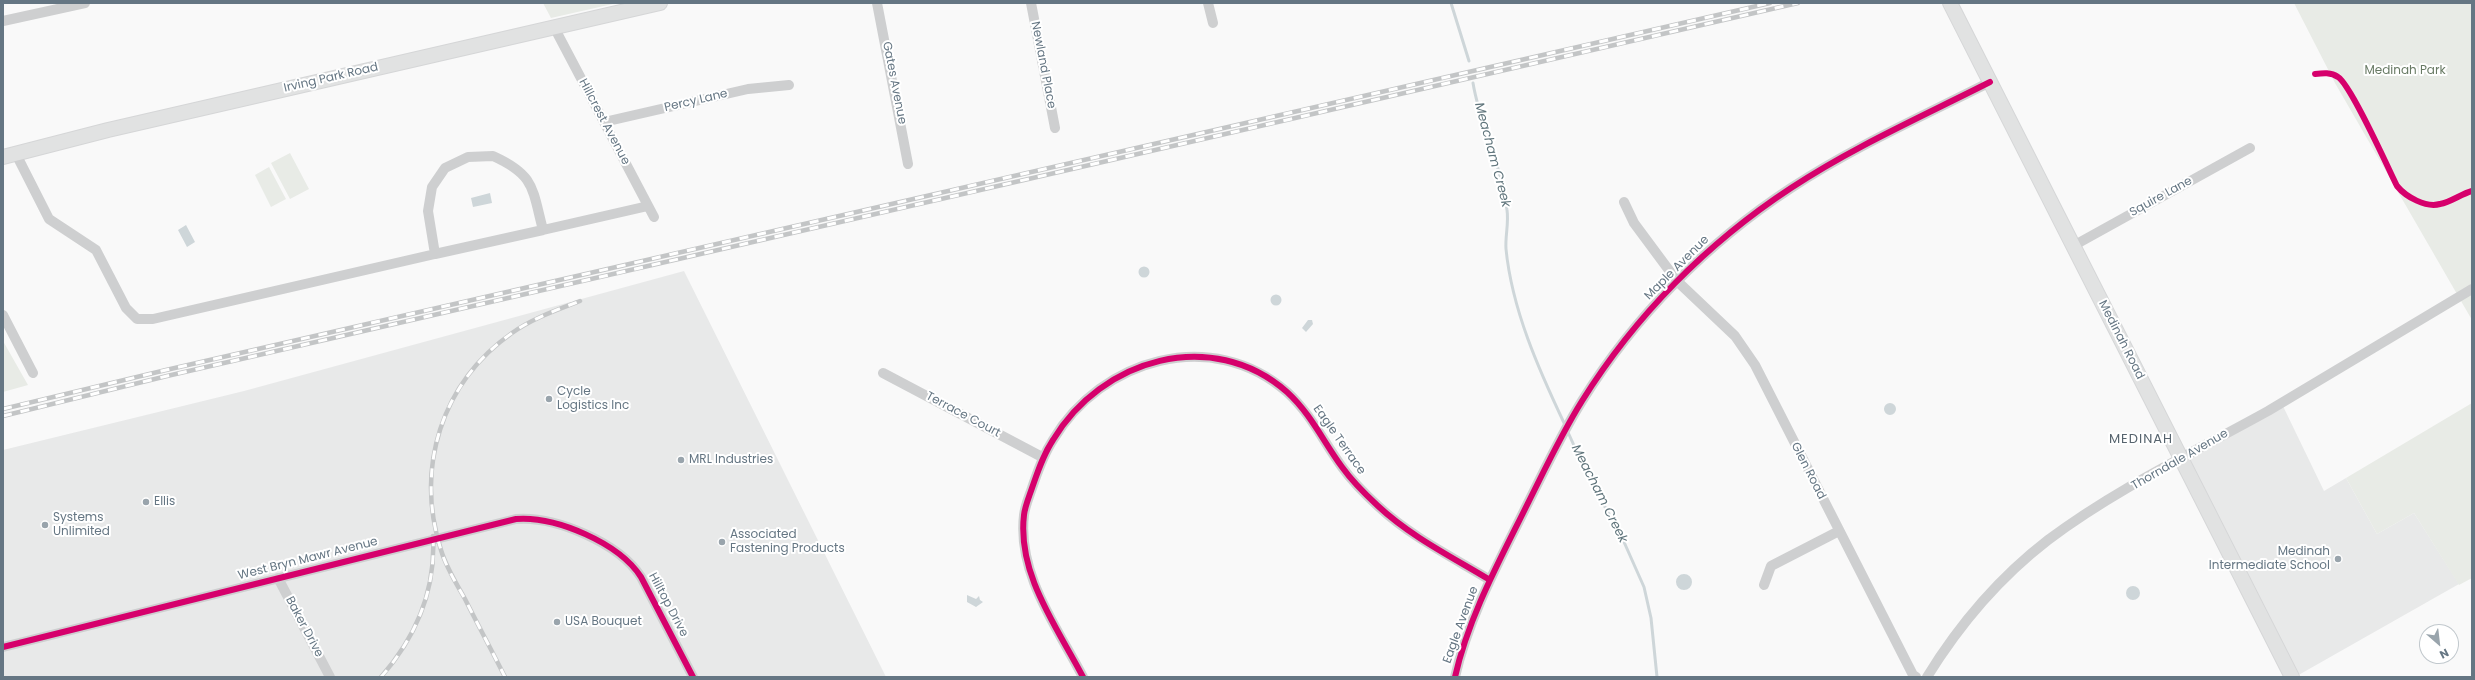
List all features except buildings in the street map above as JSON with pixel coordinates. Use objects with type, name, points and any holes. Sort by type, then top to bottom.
[{"type":"main road","name":"Irving Park Road","points":[[9,156],[108,130],[660,3]]},
{"type":"main road","name":"Medinah Road","points":[[1950,3],[2292,677]]},
{"type":"street","points":[[3,21],[66,5],[85,3]]},
{"type":"street","name":"Gates Avenue","points":[[877,3],[908,164]]},
{"type":"street","name":"Newland Place","points":[[1031,3],[1056,128]]},
{"type":"street","points":[[1208,3],[1213,23]]},
{"type":"street","name":"Hillcrest Avenue","points":[[554,27],[654,217]]},
{"type":"street","name":"Maple Avenue","points":[[1490,580],[1568,426],[1596,380],[1625,339],[1677,281],[1735,227],[1792,187],[1839,159],[1990,82]]},
{"type":"street","name":"Percy Lane","points":[[604,122],[748,89],[789,85]]},
{"type":"street","name":"Squire Lane","points":[[2073,246],[2250,148]]},
{"type":"street","points":[[9,156],[49,219],[96,250],[126,308],[137,319],[152,319],[648,206]]},
{"type":"street","points":[[435,254],[428,211],[432,187],[445,168],[468,157],[493,156],[515,166],[531,182],[543,230]]},
{"type":"street","name":"Glen Road","points":[[1624,202],[1634,222],[1677,281],[1735,336],[1755,365],[1913,675],[1916,677]]},
{"type":"street","name":"Thorndale Avenue","points":[[1928,677],[1961,627],[1989,594],[2048,540],[2087,514],[2182,458],[2275,406],[2472,289]]},
{"type":"street","points":[[3,315],[33,373]]},
{"type":"street","name":"Eagle Terrace","points":[[1083,677],[1035,585],[1026,558],[1024,513],[1042,457],[1059,430],[1092,394],[1116,376],[1140,366],[1162,360],[1191,357],[1230,361],[1248,368],[1278,385],[1301,406],[1343,468],[1381,508],[1416,536],[1490,580]]},
{"type":"street","name":"Terrace Court","points":[[883,373],[1042,457]]},
{"type":"street","name":"West Bryn Mawr Avenue","points":[[3,647],[516,519],[529,518],[554,522],[616,551]]},
{"type":"street","points":[[1764,585],[1771,566],[1839,531]]},
{"type":"street","name":"Hilltop Drive","points":[[616,551],[631,562],[641,577],[693,677]]},
{"type":"street","name":"Baker Drive","points":[[278,578],[330,677]]},
{"type":"street","name":"Eagle Avenue","points":[[1455,677],[1468,632],[1490,580]]},
{"type":"shaded area","points":[[490,193],[492,203],[473,207],[471,198]]},
{"type":"shaded area","points":[[186,225],[195,242],[187,247],[178,230]]},
{"type":"shaded area","points":[[1142,267],[1146,267],[1148,268],[1148,276],[1142,277],[1139,274],[1139,270]]},
{"type":"shaded area","points":[[684,271],[886,677],[3,677],[3,450],[244,391]]},
{"type":"shaded area","points":[[1274,295],[1278,295],[1280,296],[1280,304],[1274,305],[1271,302],[1271,298]]},
{"type":"shaded area","points":[[1308,320],[1312,320],[1313,324],[1306,332],[1302,328]]},
{"type":"shaded area","name":"Medinah Intermediate School","points":[[2281,402],[2324,491],[2346,478],[2377,534],[2414,513],[2459,584],[2295,677],[2182,458]]},
{"type":"shaded area","points":[[1888,403],[1892,403],[1896,409],[1892,415],[1888,415],[1884,411],[1884,407]]},
{"type":"shaded area","points":[[1684,574],[1690,576],[1692,582],[1690,588],[1684,590],[1678,588],[1676,582],[1678,576]]},
{"type":"shaded area","points":[[2133,586],[2138,588],[2140,593],[2138,598],[2133,600],[2128,598],[2126,593],[2128,588]]},
{"type":"shaded area","points":[[967,595],[976,599],[979,596],[980,600],[983,602],[976,607],[967,602]]},
{"type":"green space","points":[[543,3],[617,3],[551,18]]},
{"type":"green space","name":"Medinah Park","points":[[2294,3],[2472,3],[2472,320],[2335,83]]},
{"type":"green space","points":[[290,153],[309,189],[290,199],[271,163]]},
{"type":"green space","points":[[269,167],[286,199],[271,207],[255,175]]},
{"type":"green space","points":[[3,341],[28,385],[3,392]]},
{"type":"green space","points":[[2472,403],[2472,578],[2459,585],[2414,513],[2377,534],[2346,478]]},
{"type":"waterway","name":"Meacham Creek","points":[[1451,3],[1469,61]]},
{"type":"waterway","name":"Meacham Creek","points":[[1473,83],[1476,99],[1501,178],[1507,215],[1506,249],[1509,272],[1520,317],[1536,361],[1565,425]]},
{"type":"waterway","name":"Meacham Creek","points":[[1567,430],[1585,470],[1624,542],[1644,587],[1651,618],[1657,677]]},
{"type":"railway","points":[[3,409],[166,370],[1770,3]]},
{"type":"railway","points":[[3,416],[167,376],[1798,3]]},
{"type":"railway","points":[[505,677],[452,575],[441,550],[434,519],[431,489],[433,458],[440,430],[451,402],[467,376],[487,353],[512,333],[528,323],[580,301]]},
{"type":"railway","points":[[381,677],[404,646],[414,629],[421,612],[431,575],[433,536]]},
{"type":"cycle path","points":[[2315,74],[2333,74],[2344,83],[2360,110],[2397,186],[2411,198],[2423,203],[2435,205],[2448,202],[2472,191]]},
{"type":"cycle path","points":[[1455,677],[1461,654],[1477,609],[1561,438],[1582,401],[1603,370],[1649,311],[1702,257],[1760,209],[1791,188],[1864,145],[1990,82]]},
{"type":"cycle path","points":[[1083,677],[1051,619],[1033,579],[1023,537],[1025,508],[1046,451],[1074,412],[1099,389],[1128,372],[1160,361],[1193,357],[1226,360],[1257,372],[1287,392],[1295,400],[1303,409],[1346,472],[1390,517],[1417,537],[1490,580]]},
{"type":"cycle path","points":[[3,647],[516,519],[532,519],[567,527],[585,534],[618,553],[631,565],[641,577],[693,677]]},
{"type":"place","name":"Cycle Logistics Inc","points":[[549,399]]},
{"type":"place","name":"MRL Industries","points":[[681,460]]},
{"type":"place","name":"Ellis","points":[[146,502]]},
{"type":"place","name":"Systems Unlimited","points":[[45,525]]},
{"type":"place","name":"Associated Fastening Products","points":[[722,542]]},
{"type":"place","name":"Medinah Intermediate School","points":[[2338,559]]},
{"type":"place","name":"USA Bouquet","points":[[557,622]]},
{"type":"district","name":"MEDINAH","points":[[2141,440]]}]
